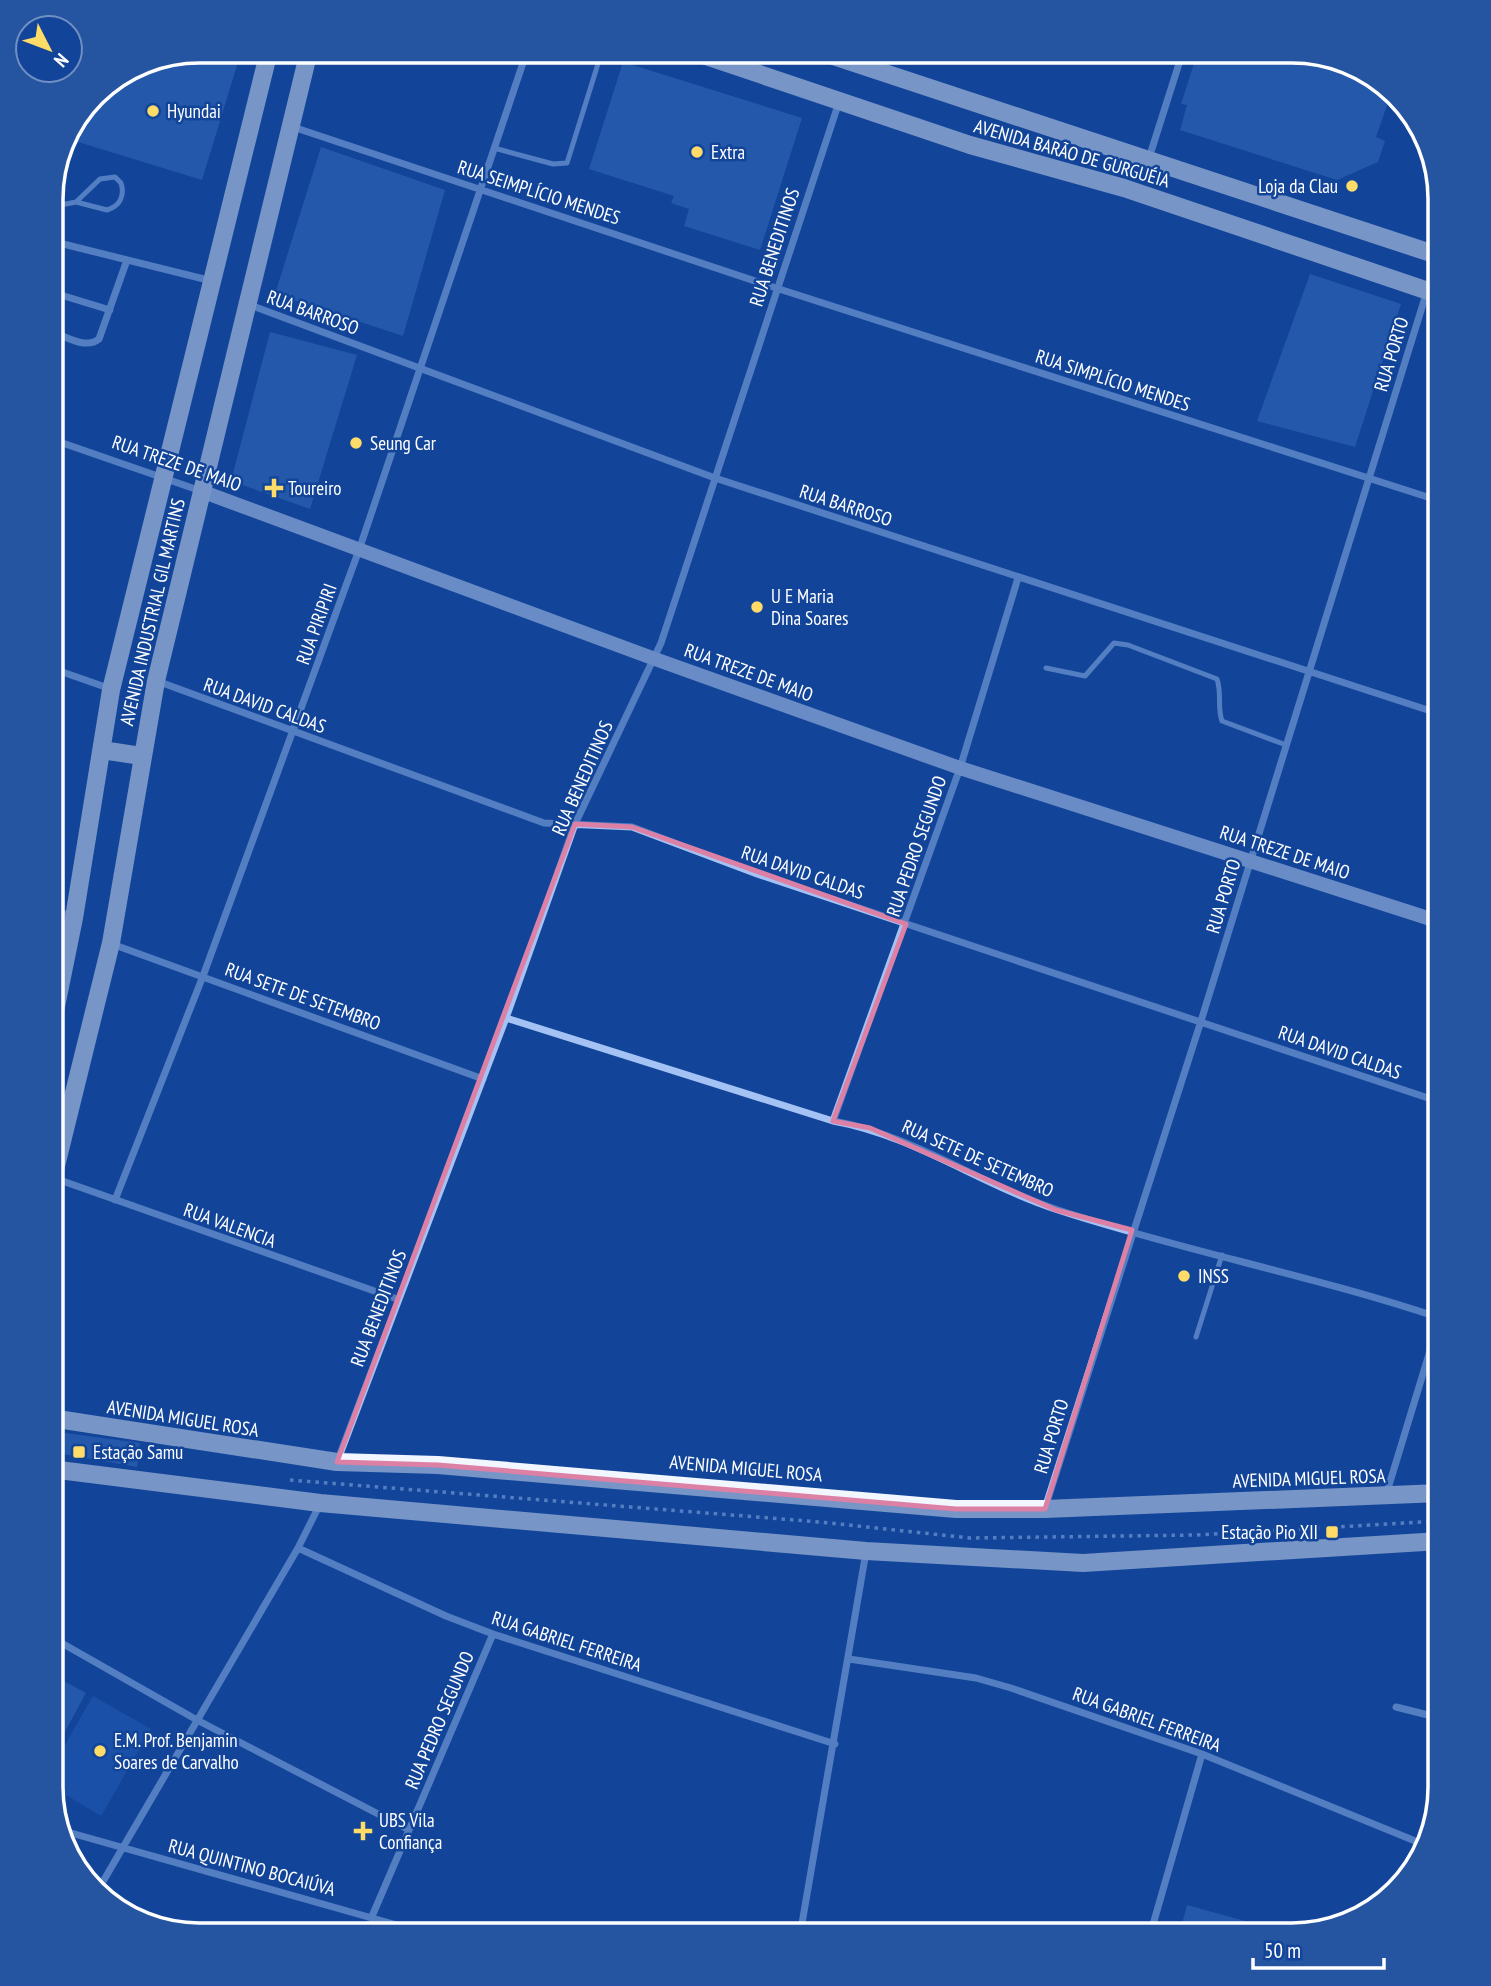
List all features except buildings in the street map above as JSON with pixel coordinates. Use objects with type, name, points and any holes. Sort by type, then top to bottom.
[{"type":"main road","name":"AVENIDA INDUSTRIAL GIL MARTINS","points":[[63,972],[111,690],[166,478],[262,63]]},
{"type":"main road","name":"AVENIDA INDUSTRIAL GIL MARTINS","points":[[63,1137],[111,943],[156,681],[306,63]]},
{"type":"main road","name":"AVENIDA BARÃO DE GURGUÉIA","points":[[726,63],[970,145],[1124,188],[1428,291]]},
{"type":"main road","name":"AVENIDA BARÃO DE GURGUÉIA","points":[[877,63],[1149,159],[1428,251]]},
{"type":"main road","points":[[102,750],[141,756]]},
{"type":"main road","name":"AVENIDA MIGUEL ROSA","points":[[63,1420],[337,1462],[451,1466],[956,1509],[1045,1509],[1428,1494]]},
{"type":"main road","points":[[63,1471],[320,1503],[866,1551],[1083,1563],[1428,1542]]},
{"type":"street","name":"RUA PIRIPIRI","points":[[115,1200],[203,976],[359,550],[523,63]]},
{"type":"street","points":[[1149,159],[1179,63]]},
{"type":"street","name":"RUA BENEDITINOS","points":[[337,1462],[506,1018],[575,824],[655,659],[839,102]]},
{"type":"street","name":"RUA SEIMPLÍCIO MENDES","points":[[291,126],[776,288]]},
{"type":"street","points":[[63,244],[212,282]]},
{"type":"street","points":[[63,336],[83,344],[94,344],[102,334],[127,260]]},
{"type":"street","name":"RUA SIMPLÍCIO MENDES","points":[[776,288],[1428,497]]},
{"type":"street","points":[[63,296],[110,310]]},
{"type":"street","name":"RUA BARROSO","points":[[249,305],[715,478],[1428,711]]},
{"type":"street","name":"RUA PORTO","points":[[1045,1509],[1201,1021],[1368,478],[1428,310]]},
{"type":"street","name":"RUA TREZE DE MAIO","points":[[63,443],[166,478],[655,659],[960,768],[1428,918]]},
{"type":"street","name":"RUA PEDRO SEGUNDO","points":[[833,1121],[960,768],[1018,578]]},
{"type":"street","points":[[63,672],[111,690]]},
{"type":"street","name":"RUA DAVID CALDAS","points":[[156,681],[544,823],[632,827],[757,874],[1428,1098]]},
{"type":"street","points":[[63,914],[74,918]]},
{"type":"street","name":"RUA SETE DE SETEMBRO","points":[[111,943],[483,1079]]},
{"type":"street","name":"RUA SETE DE SETEMBRO","points":[[506,1018],[833,1121],[870,1128],[989,1184],[1056,1210],[1428,1314]]},
{"type":"street","name":"RUA VALENCIA","points":[[63,1185],[115,1200],[397,1299]]},
{"type":"street","points":[[1386,1496],[1428,1358]]},
{"type":"street","points":[[102,1882],[298,1548],[320,1503]]},
{"type":"street","name":"RUA GABRIEL FERREIRA","points":[[298,1548],[446,1616],[493,1634],[835,1744]]},
{"type":"street","points":[[802,1923],[866,1551]]},
{"type":"street","name":"RUA PEDRO SEGUNDO","points":[[369,1923],[493,1634]]},
{"type":"street","points":[[63,1644],[197,1720],[409,1830]]},
{"type":"street","name":"RUA GABRIEL FERREIRA","points":[[849,1659],[976,1678],[1012,1688],[1202,1754],[1417,1841]]},
{"type":"street","points":[[1396,1707],[1428,1715]]},
{"type":"street","points":[[1153,1923],[1202,1754]]},
{"type":"street","name":"RUA QUINTINO BOCAIÚVA","points":[[71,1833],[394,1923]]},
{"type":"lane","points":[[494,148],[553,164],[568,163],[598,63]]},
{"type":"lane","points":[[63,205],[76,202],[98,210],[113,208],[122,196],[121,183],[115,177],[100,179],[76,202]]},
{"type":"lane","points":[[1046,667],[1085,676],[1114,643],[1128,645],[1217,679],[1221,691],[1219,712],[1222,721],[1286,745]]},
{"type":"lane","points":[[1196,1337],[1222,1255]]},
{"type":"highlighted area","points":[[575,824],[632,827],[906,924],[833,1121],[870,1128],[1056,1210],[1132,1230],[1045,1509],[956,1509],[438,1465],[337,1462]]},
{"type":"shaded area","points":[[93,1696],[151,1729],[101,1816],[63,1793],[63,1748]]},
{"type":"place","name":"Hyundai","points":[[153,111]]},
{"type":"place","name":"Extra","points":[[697,152]]},
{"type":"place","name":"Loja da Clau","points":[[1352,186]]},
{"type":"place","name":"Seung Car","points":[[356,443]]},
{"type":"place","name":"Toureiro","points":[[274,488]]},
{"type":"place","name":"U E Maria Dina Soares","points":[[757,607]]},
{"type":"place","name":"INSS","points":[[1184,1276]]},
{"type":"place","name":"Estação Samu","points":[[79,1452]]},
{"type":"place","name":"Estação Pio XII","points":[[1332,1532]]},
{"type":"place","name":"E.M. Prof. Benjamin Soares de Carvalho","points":[[100,1751]]},
{"type":"place","name":"UBS Vila Confiança","points":[[363,1831]]}]
